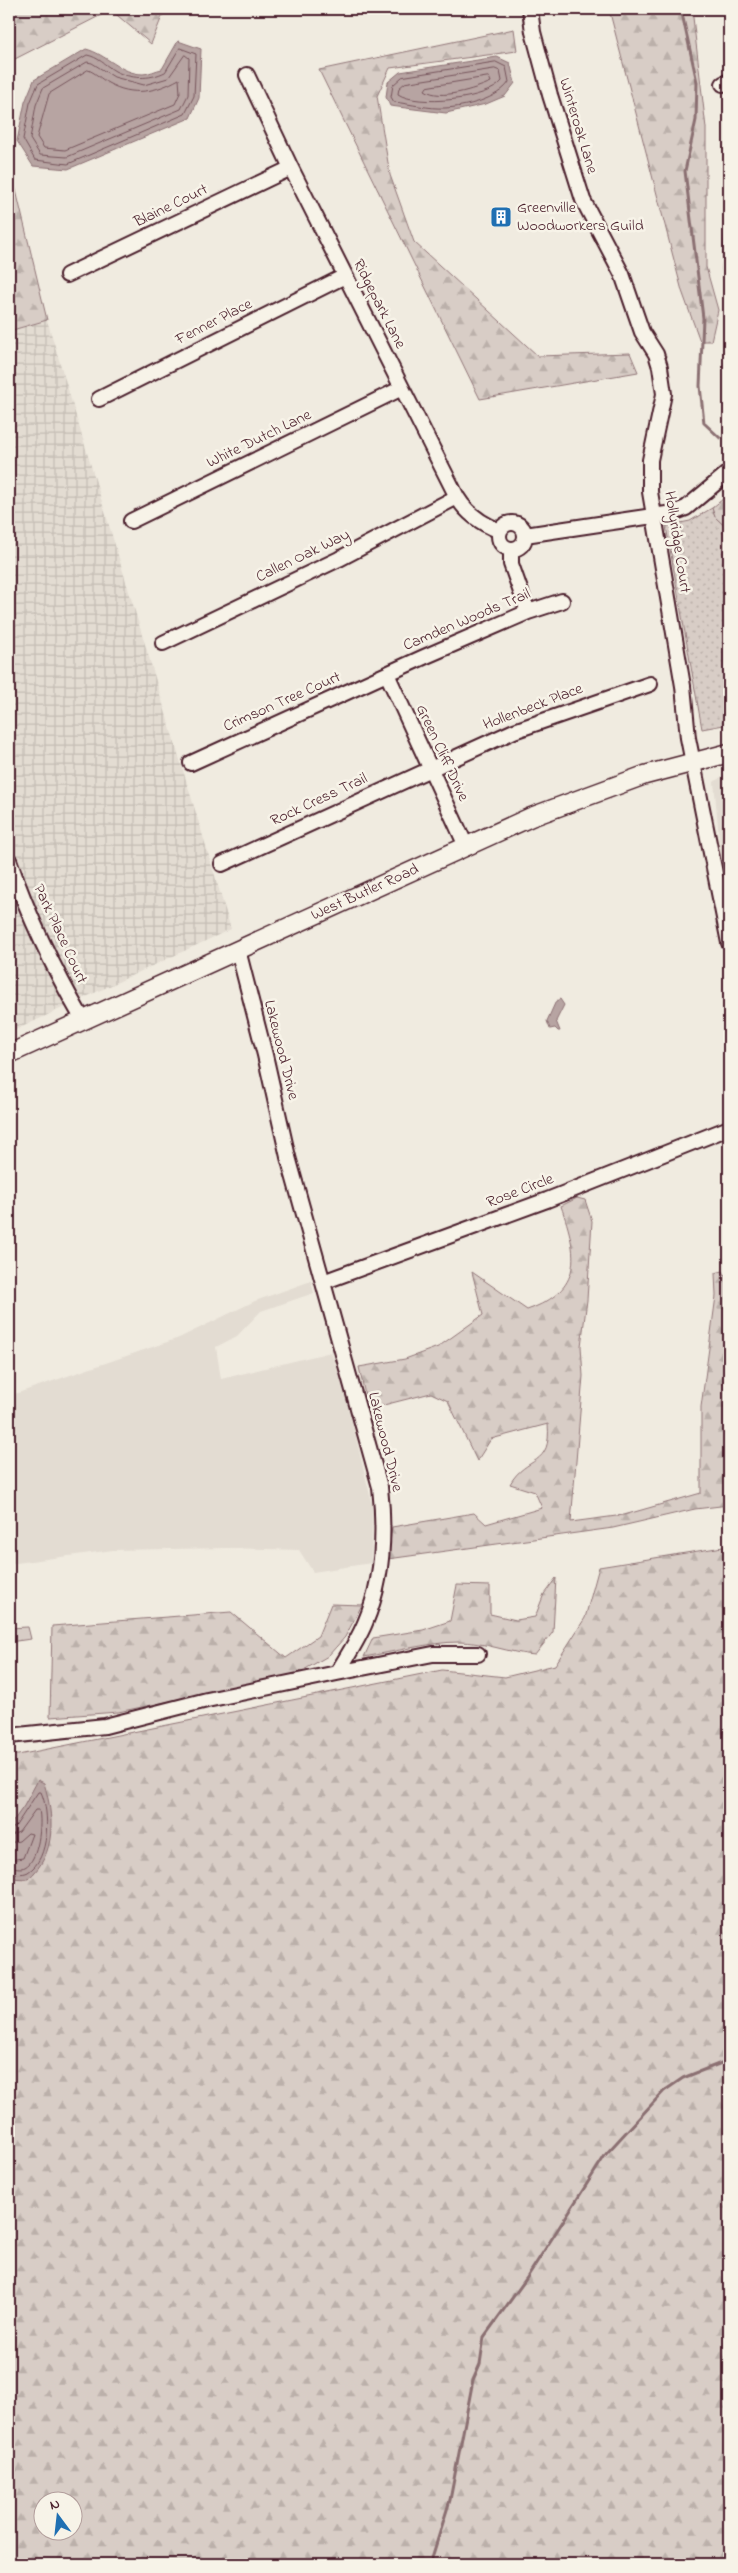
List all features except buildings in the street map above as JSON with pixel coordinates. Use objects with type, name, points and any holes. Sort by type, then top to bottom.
[{"type":"main road","name":"West Butler Road","points":[[9,1054],[466,846],[589,794],[645,775],[729,753]]},
{"type":"street","name":"Winteroak Lane","points":[[530,9],[533,32],[550,95],[583,200],[622,274],[642,332]]},
{"type":"street","name":"Ridgepark Lane","points":[[246,75],[290,168],[457,497],[464,509],[486,526],[500,531]]},
{"type":"street","name":"Blaine Court","points":[[67,275],[290,168]]},
{"type":"street","name":"Fenner Place","points":[[98,399],[345,276]]},
{"type":"street","name":"Hollyridge Court","points":[[642,332],[656,354],[663,381],[662,409],[650,460],[654,517],[693,763],[729,943]]},
{"type":"street","name":"White Dutch Lane","points":[[131,521],[402,388]]},
{"type":"street","points":[[525,535],[654,517],[686,508],[729,472]]},
{"type":"street","name":"Callen Oak Way","points":[[163,644],[339,559],[457,497]]},
{"type":"street","points":[[512,522],[520,525],[525,535],[522,544],[511,549],[500,542],[500,531],[504,525],[512,522]]},
{"type":"street","points":[[511,549],[511,564],[528,612]]},
{"type":"street","name":"Camden Woods Trail","points":[[387,674],[528,612],[562,601]]},
{"type":"street","name":"Crimson Tree Court","points":[[191,763],[387,674]]},
{"type":"street","name":"Green Cliff Drive","points":[[387,674],[466,846]]},
{"type":"street","name":"Hollenbeck Place","points":[[430,768],[514,731],[650,684]]},
{"type":"street","name":"Rock Cress Trail","points":[[222,864],[430,768]]},
{"type":"street","name":"Park Place Court","points":[[9,860],[17,885],[58,974],[84,1020]]},
{"type":"street","name":"Lakewood Drive","points":[[238,950],[266,1055],[288,1157],[374,1462],[382,1512],[381,1552],[373,1598],[365,1624],[337,1673]]},
{"type":"street","name":"Rose Circle","points":[[322,1282],[547,1200],[729,1128]]},
{"type":"street","points":[[9,1736],[104,1726],[208,1700],[434,1654],[478,1654]]},
{"type":"shaded area","points":[[47,320],[231,929],[9,1033],[9,331]]},
{"type":"shaded area","points":[[729,771],[729,908],[722,870],[714,782]]},
{"type":"shaded area","points":[[311,1281],[314,1293],[261,1311],[237,1336],[216,1347],[221,1379],[331,1352],[344,1388],[373,1508],[371,1563],[313,1572],[299,1550],[228,1548],[113,1550],[9,1564],[9,1396],[179,1338],[255,1301]]},
{"type":"green space","points":[[9,9],[165,9],[151,44],[111,10],[9,62]]},
{"type":"green space","points":[[609,9],[692,9],[706,128],[706,267],[718,310],[711,341],[700,341],[682,291]]},
{"type":"green space","points":[[514,29],[517,51],[390,68],[377,96],[390,175],[414,242],[538,356],[630,353],[638,372],[480,399],[319,70]]},
{"type":"green space","points":[[9,161],[47,320],[9,331]]},
{"type":"green space","points":[[729,494],[729,530],[715,517],[712,508]]},
{"type":"green space","points":[[712,508],[715,517],[729,530],[729,724],[702,729],[666,526],[690,521]]},
{"type":"green space","points":[[577,1198],[585,1200],[592,1221],[587,1300],[581,1346],[583,1376],[571,1522],[624,1515],[701,1493],[701,1407],[716,1296],[715,1273],[723,1271],[729,1284],[729,1505],[695,1509],[613,1528],[388,1559],[392,1527],[474,1513],[486,1524],[542,1508],[535,1492],[510,1484],[516,1475],[542,1455],[548,1438],[548,1424],[491,1439],[477,1461],[448,1401],[431,1393],[368,1409],[359,1367],[405,1359],[438,1347],[483,1315],[472,1272],[527,1310],[546,1302],[559,1292],[567,1281],[572,1269],[573,1255],[571,1240],[561,1206]]},
{"type":"green space","points":[[729,1546],[729,2439],[725,2446],[729,2449],[729,2564],[9,2564],[9,1755],[18,1755],[442,1670],[505,1677],[555,1665],[585,1618],[599,1567]]},
{"type":"green space","points":[[556,1578],[553,1632],[535,1655],[469,1642],[448,1642],[364,1657],[373,1638],[423,1630],[450,1621],[457,1585],[490,1586],[490,1614],[516,1620],[535,1617],[544,1594]]},
{"type":"green space","points":[[331,1604],[362,1605],[345,1637],[328,1656],[295,1675],[118,1712],[50,1717],[52,1626],[231,1612],[286,1658],[318,1636]]},
{"type":"green space","points":[[28,1627],[31,1639],[9,1642],[9,1628]]},
{"type":"water","points":[[178,41],[201,49],[199,98],[190,118],[68,169],[33,166],[17,141],[25,102],[34,80],[86,49],[128,71],[148,73],[162,69]]},
{"type":"water","points":[[497,57],[510,63],[515,83],[505,96],[486,104],[446,113],[390,106],[386,97],[388,82],[400,72]]},
{"type":"water","points":[[729,172],[729,281],[724,285],[722,269]]},
{"type":"water","points":[[560,999],[564,1005],[556,1021],[560,1031],[558,1031],[555,1028],[550,1029],[547,1021],[556,1001]]},
{"type":"water","points":[[38,1780],[44,1783],[50,1808],[51,1834],[48,1846],[44,1858],[28,1879],[9,1878],[9,1827],[24,1806]]},
{"type":"waterway","points":[[681,9],[697,82],[696,120],[685,171],[703,318],[700,386],[704,423],[720,438]]},
{"type":"waterway","points":[[430,2564],[450,2500],[473,2380],[480,2364],[484,2337],[526,2279],[606,2154],[664,2091],[683,2078],[729,2060]]},
{"type":"place","name":"Greenville Woodworkers Guild","points":[[501,217]]}]
